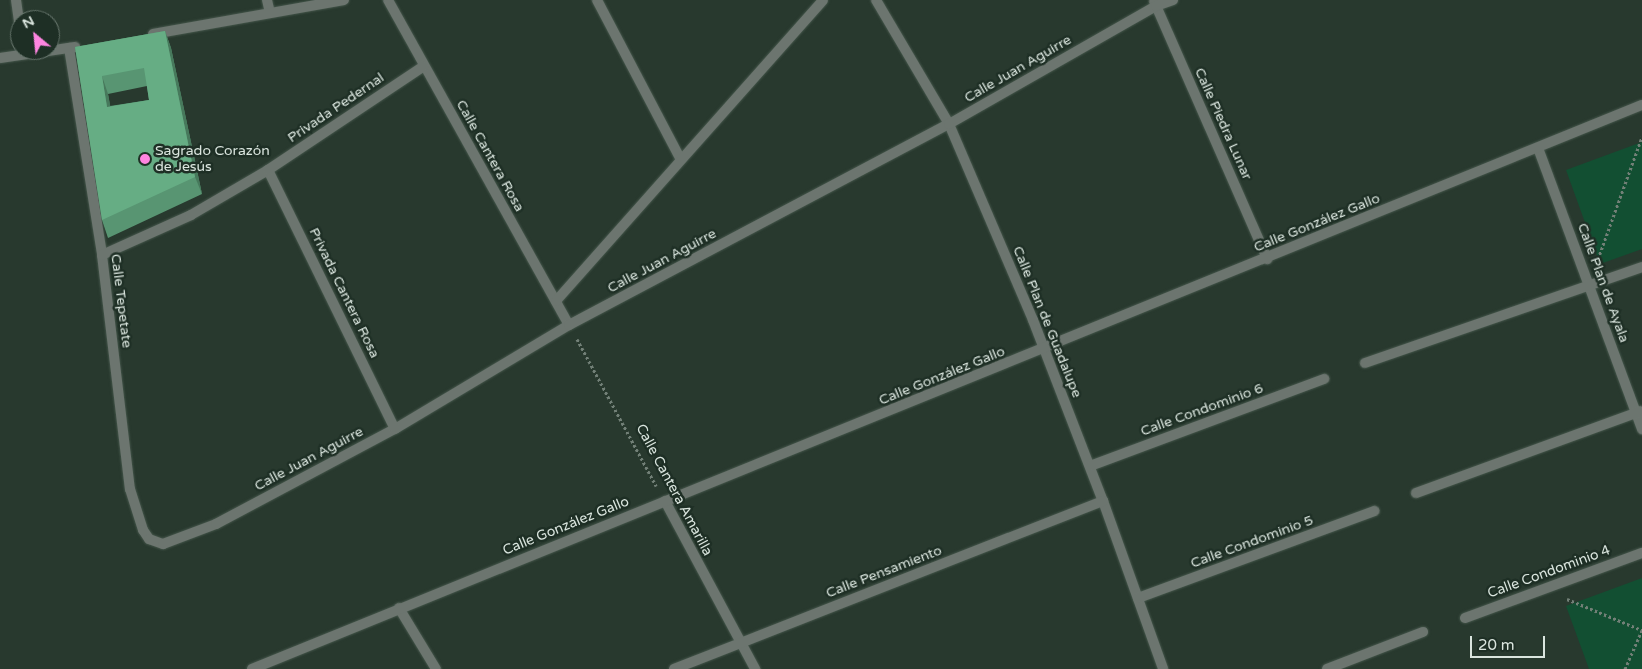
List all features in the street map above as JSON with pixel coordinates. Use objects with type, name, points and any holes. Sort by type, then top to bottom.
[{"type":"street","points":[[267,0],[270,13]]},
{"type":"street","points":[[141,36],[344,0]]},
{"type":"street","name":"Calle Cantera Rosa","points":[[388,0],[569,325]]},
{"type":"street","points":[[597,0],[680,158]]},
{"type":"street","points":[[556,301],[680,158],[823,0]]},
{"type":"street","name":"Calle Plan de Guadalupe","points":[[876,0],[949,124],[1044,350],[1090,466],[1163,669]]},
{"type":"street","name":"Calle Juan Aguirre","points":[[163,544],[216,524],[395,429],[569,325],[949,124],[1155,3],[1173,0]]},
{"type":"street","name":"Calle Piedra Lunar","points":[[1155,3],[1267,259]]},
{"type":"street","points":[[60,49],[87,45]]},
{"type":"street","name":"Calle Tepetate","points":[[69,48],[102,255],[130,488],[143,530],[149,539],[163,544]]},
{"type":"street","name":"Privada Pedernal","points":[[102,255],[192,215],[268,170],[424,66]]},
{"type":"street","name":"Calle González Gallo","points":[[252,669],[399,608],[1044,350],[1642,105]]},
{"type":"street","name":"Calle Plan de Ayala","points":[[1538,148],[1639,412],[1642,429]]},
{"type":"street","name":"Privada Cantera Rosa","points":[[268,170],[395,429]]},
{"type":"street","points":[[1366,363],[1642,267]]},
{"type":"street","name":"Calle Condominio 6","points":[[1090,466],[1324,379]]},
{"type":"street","points":[[1416,494],[1639,412]]},
{"type":"street","name":"Calle Pensamiento","points":[[674,669],[1103,501]]},
{"type":"street","name":"Calle Cantera Amarilla","points":[[665,502],[755,669]]},
{"type":"street","name":"Calle Condominio 5","points":[[1138,598],[1375,511]]},
{"type":"street","name":"Calle Condominio 4","points":[[1465,618],[1642,553]]},
{"type":"street","points":[[399,608],[436,669]]},
{"type":"street","points":[[1327,669],[1423,632]]},
{"type":"path","points":[[1589,285],[1642,137]]},
{"type":"path","name":"Calle Cantera Amarilla","points":[[569,325],[665,502]]},
{"type":"path","points":[[1543,589],[1642,630],[1625,669]]},
{"type":"green space","points":[[1642,142],[1642,249],[1600,264],[1566,170]]},
{"type":"green space","points":[[1642,578],[1642,669],[1589,669],[1566,606]]},
{"type":"building","name":"Sagrado Corazón de Jesús","points":[[165,31],[195,177],[102,220],[75,47]],"holes":[[[144,68],[149,100],[107,107],[102,76]]]},
{"type":"place","name":"Sagrado Corazón de Jesús","points":[[145,159]]}]
